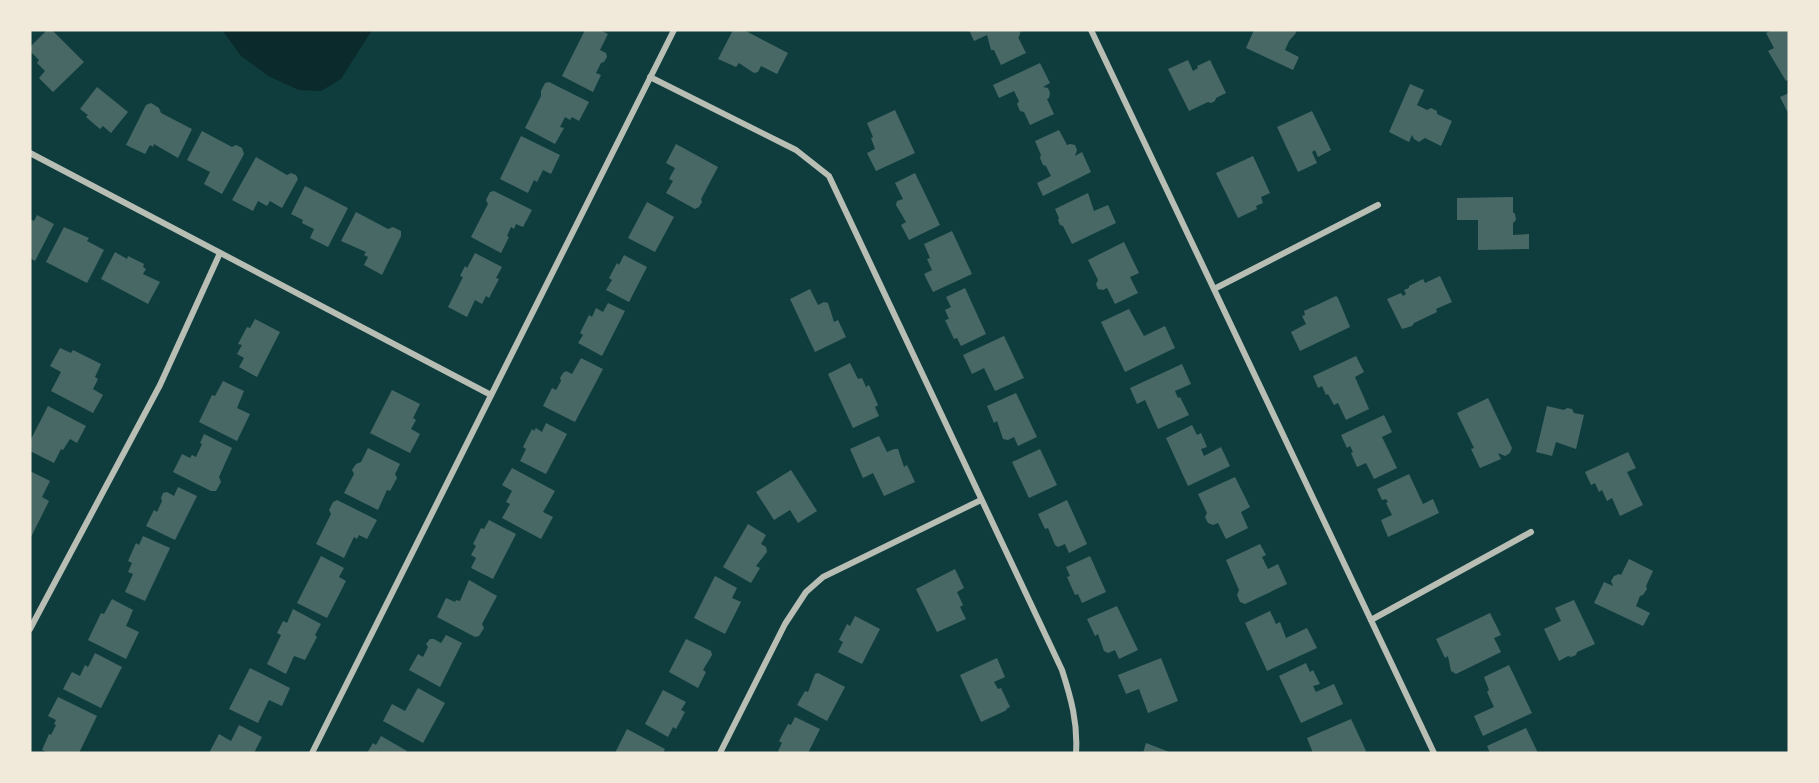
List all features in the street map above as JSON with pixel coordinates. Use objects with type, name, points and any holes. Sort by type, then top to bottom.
[{"type":"street","points":[[312,753],[674,30]]},
{"type":"street","points":[[1091,30],[1434,753]]},
{"type":"street","points":[[650,77],[796,150],[828,176],[1062,670],[1073,702],[1077,737],[1076,753]]},
{"type":"street","points":[[30,153],[491,395]]},
{"type":"street","points":[[1214,289],[1378,205]]},
{"type":"street","points":[[30,629],[160,385],[220,253]]},
{"type":"street","points":[[720,753],[785,624],[806,592],[823,577],[981,500]]},
{"type":"street","points":[[1371,620],[1531,532]]},
{"type":"water","points":[[222,30],[372,30],[341,79],[321,91],[299,90],[270,77],[241,56]]},
{"type":"building","points":[[47,30],[52,30],[84,62],[53,92],[39,78],[45,71],[30,51],[30,47]]},
{"type":"building","points":[[585,30],[600,30],[608,34],[600,50],[606,53],[607,57],[596,73],[601,75],[593,92],[562,76]]},
{"type":"building","points":[[733,30],[744,30],[788,53],[777,74],[761,66],[758,72],[754,73],[739,63],[736,67],[718,59]]},
{"type":"building","points":[[969,30],[1021,30],[1018,37],[1026,53],[1001,65],[994,50],[991,50],[987,35],[974,41]]},
{"type":"building","points":[[1254,30],[1295,30],[1296,33],[1285,50],[1299,57],[1293,70],[1246,48]]},
{"type":"building","points":[[1772,30],[1789,30],[1789,79],[1786,81],[1768,51],[1774,48],[1766,33]]},
{"type":"building","points":[[1188,60],[1193,71],[1198,68],[1197,66],[1210,60],[1226,93],[1211,103],[1208,102],[1189,111],[1168,69]]},
{"type":"building","points":[[1040,63],[1050,83],[1043,87],[1048,88],[1050,93],[1047,99],[1054,114],[1030,125],[1024,112],[1020,111],[1017,104],[1019,101],[1014,91],[999,98],[993,85]]},
{"type":"building","points":[[549,82],[589,102],[579,121],[572,117],[570,120],[565,117],[560,127],[564,128],[555,144],[525,128],[545,83]]},
{"type":"building","points":[[1410,84],[1424,90],[1417,105],[1427,110],[1431,108],[1437,111],[1437,114],[1452,121],[1441,146],[1425,138],[1419,142],[1412,135],[1409,142],[1389,132]]},
{"type":"building","points":[[97,87],[128,112],[111,133],[103,126],[100,129],[80,109]]},
{"type":"building","points":[[1789,93],[1789,110],[1787,111],[1780,97]]},
{"type":"building","points":[[151,103],[159,108],[161,113],[192,129],[178,158],[154,144],[153,147],[150,145],[145,154],[126,145],[146,105]]},
{"type":"building","points":[[895,110],[915,153],[876,171],[867,153],[875,149],[867,123]]},
{"type":"building","points":[[1312,111],[1331,150],[1318,157],[1315,150],[1312,152],[1317,163],[1298,172],[1277,127]]},
{"type":"building","points":[[1059,130],[1067,145],[1075,145],[1077,150],[1075,156],[1082,152],[1091,172],[1043,196],[1037,183],[1051,176],[1046,166],[1043,165],[1035,141]]},
{"type":"building","points":[[202,131],[232,147],[236,145],[242,148],[244,154],[222,194],[204,184],[210,172],[187,160]]},
{"type":"building","points":[[521,136],[560,155],[551,174],[543,170],[537,182],[534,180],[528,193],[500,179]]},
{"type":"building","points":[[676,144],[718,167],[701,199],[702,202],[695,209],[666,193],[673,181],[669,179],[675,168],[666,163]]},
{"type":"building","points":[[1253,156],[1270,193],[1261,197],[1263,203],[1256,206],[1257,209],[1238,218],[1216,173]]},
{"type":"building","points":[[256,157],[287,175],[291,173],[296,175],[298,179],[282,208],[270,201],[267,206],[258,201],[253,211],[232,200]]},
{"type":"building","points":[[915,173],[940,225],[909,240],[901,225],[906,222],[896,205],[897,201],[903,199],[895,183]]},
{"type":"building","points":[[305,186],[348,208],[328,247],[310,238],[314,229],[291,214]]},
{"type":"building","points":[[494,191],[532,210],[523,227],[516,224],[514,229],[511,227],[501,253],[471,237],[488,204],[486,200],[490,192]]},
{"type":"building","points":[[1088,193],[1094,211],[1108,205],[1116,223],[1072,244],[1063,226],[1060,225],[1055,209]]},
{"type":"building","points":[[1513,197],[1513,212],[1516,220],[1513,223],[1513,235],[1529,234],[1529,249],[1478,250],[1478,220],[1457,220],[1457,198]]},
{"type":"building","points":[[647,202],[674,217],[655,252],[628,238]]},
{"type":"building","points":[[356,212],[388,229],[393,227],[401,231],[401,236],[382,275],[364,265],[368,257],[364,255],[366,252],[341,241]]},
{"type":"building","points":[[37,215],[54,224],[35,261],[30,258],[30,219],[34,221]]},
{"type":"building","points":[[64,227],[89,238],[87,241],[104,250],[87,283],[46,262]]},
{"type":"building","points":[[952,231],[972,274],[933,292],[924,274],[932,270],[924,244]]},
{"type":"building","points":[[1124,242],[1139,273],[1130,277],[1138,293],[1115,304],[1107,288],[1098,289],[1096,284],[1098,280],[1088,260]]},
{"type":"building","points":[[115,252],[127,259],[128,256],[144,264],[143,267],[146,269],[143,274],[160,282],[148,304],[101,279]]},
{"type":"building","points":[[475,253],[502,267],[496,278],[499,279],[489,298],[486,296],[482,304],[475,300],[467,317],[448,307],[463,277],[460,276],[465,266],[467,268]]},
{"type":"building","points":[[624,255],[647,267],[629,302],[606,290],[612,280],[609,278]]},
{"type":"building","points":[[1440,276],[1452,302],[1436,309],[1437,312],[1412,326],[1402,329],[1387,299],[1401,293],[1403,296],[1406,294],[1404,290],[1423,279],[1425,283]]},
{"type":"building","points":[[965,288],[986,334],[961,346],[957,338],[954,339],[945,320],[949,319],[945,310],[951,307],[946,297]]},
{"type":"building","points":[[810,289],[818,305],[828,303],[834,322],[838,320],[846,337],[815,352],[790,299]]},
{"type":"building","points":[[1336,296],[1350,327],[1300,351],[1291,332],[1306,324],[1302,316],[1305,315],[1304,311]]},
{"type":"building","points":[[608,303],[625,311],[602,356],[578,343],[589,315],[592,317],[596,308],[603,312]]},
{"type":"building","points":[[1129,309],[1144,336],[1165,326],[1175,348],[1125,372],[1101,322]]},
{"type":"building","points":[[255,319],[280,332],[257,377],[239,367],[244,358],[237,354],[242,345],[238,344],[247,327],[250,328]]},
{"type":"building","points":[[1004,336],[1024,378],[995,391],[984,368],[972,374],[963,355]]},
{"type":"building","points":[[60,348],[71,353],[73,350],[101,364],[93,389],[103,395],[93,413],[51,391],[61,372],[50,366]]},
{"type":"building","points":[[1356,356],[1364,372],[1355,377],[1369,409],[1346,420],[1338,403],[1334,405],[1322,386],[1318,388],[1313,376]]},
{"type":"building","points":[[581,358],[603,369],[575,422],[543,406],[552,388],[556,390],[563,373],[566,371],[572,374]]},
{"type":"building","points":[[850,363],[858,379],[862,378],[866,387],[869,385],[878,405],[875,407],[879,416],[853,428],[828,374]]},
{"type":"building","points":[[1182,364],[1191,384],[1175,391],[1189,415],[1158,429],[1145,400],[1137,404],[1130,388]]},
{"type":"building","points":[[223,381],[244,391],[237,408],[250,414],[237,441],[199,422],[212,395],[215,396]]},
{"type":"building","points":[[392,390],[420,404],[413,418],[416,420],[411,429],[420,434],[410,453],[370,433]]},
{"type":"building","points":[[1016,393],[1037,437],[1018,446],[1014,437],[1008,440],[1003,439],[997,421],[994,423],[987,406]]},
{"type":"building","points":[[1488,398],[1512,448],[1505,456],[1498,453],[1501,459],[1480,468],[1471,449],[1474,448],[1457,413]]},
{"type":"building","points":[[48,406],[86,426],[77,443],[70,439],[63,450],[61,449],[54,463],[30,451],[30,441]]},
{"type":"building","points":[[1547,406],[1564,410],[1572,409],[1574,413],[1584,415],[1576,449],[1556,442],[1552,456],[1536,452]]},
{"type":"building","points":[[1384,415],[1392,432],[1382,437],[1397,468],[1374,479],[1366,463],[1357,467],[1350,446],[1347,448],[1341,435]]},
{"type":"building","points":[[546,423],[567,434],[546,474],[520,461],[526,449],[523,447],[532,429],[534,431],[536,428],[542,432]]},
{"type":"building","points":[[1192,425],[1197,435],[1201,433],[1207,447],[1201,449],[1204,456],[1221,447],[1230,466],[1188,486],[1166,438]]},
{"type":"building","points":[[204,434],[232,448],[219,477],[221,482],[216,491],[211,491],[173,472],[182,454],[190,458],[192,455],[196,457]]},
{"type":"building","points":[[879,436],[887,452],[898,449],[904,467],[907,465],[915,482],[884,496],[873,473],[863,478],[850,449]]},
{"type":"building","points":[[368,448],[400,464],[395,474],[397,478],[390,491],[387,490],[378,510],[344,493],[354,474],[352,470],[356,464],[361,462]]},
{"type":"building","points":[[1040,449],[1057,485],[1029,498],[1012,462]]},
{"type":"building","points":[[1628,452],[1636,468],[1627,472],[1643,505],[1620,516],[1612,498],[1607,501],[1602,490],[1599,492],[1595,483],[1591,485],[1585,472]]},
{"type":"building","points":[[512,468],[555,491],[543,512],[553,517],[541,539],[502,518],[510,504],[506,502],[512,491],[502,485]]},
{"type":"building","points":[[791,470],[817,511],[798,523],[790,510],[774,520],[756,492]]},
{"type":"building","points":[[30,471],[50,481],[42,497],[49,501],[30,539]]},
{"type":"building","points":[[1409,474],[1423,504],[1433,499],[1439,513],[1388,537],[1381,520],[1392,515],[1386,503],[1388,502],[1386,499],[1382,500],[1377,489]]},
{"type":"building","points":[[1235,477],[1250,507],[1241,512],[1248,528],[1226,539],[1218,523],[1213,525],[1208,523],[1205,517],[1207,513],[1198,494]]},
{"type":"building","points":[[178,487],[197,496],[175,540],[146,526],[154,510],[157,512],[163,493],[167,492],[174,496]]},
{"type":"building","points":[[337,500],[377,520],[367,539],[359,535],[357,539],[354,537],[344,558],[316,544],[331,514],[329,510],[333,502]]},
{"type":"building","points":[[1067,500],[1087,544],[1069,553],[1065,544],[1058,547],[1055,545],[1048,528],[1045,529],[1038,514]]},
{"type":"building","points":[[489,520],[516,534],[493,579],[471,568],[476,558],[471,555],[476,546],[473,544],[481,528],[484,529]]},
{"type":"building","points":[[748,524],[766,535],[761,544],[766,547],[767,552],[756,566],[760,568],[751,583],[723,567]]},
{"type":"building","points":[[143,536],[170,548],[145,601],[125,592],[133,574],[128,572],[132,563],[128,561],[136,543],[139,545]]},
{"type":"building","points":[[1260,544],[1266,555],[1262,557],[1268,569],[1278,564],[1287,584],[1245,604],[1240,602],[1237,595],[1239,590],[1226,560]]},
{"type":"building","points":[[321,556],[344,568],[339,577],[346,581],[327,618],[297,603]]},
{"type":"building","points":[[1090,556],[1106,592],[1082,603],[1078,594],[1075,595],[1067,577],[1070,576],[1066,567]]},
{"type":"building","points":[[1629,559],[1653,571],[1646,586],[1647,589],[1640,596],[1636,606],[1650,613],[1643,626],[1594,603],[1604,582],[1613,586],[1611,581],[1614,576],[1621,575]]},
{"type":"building","points":[[955,569],[964,588],[957,592],[963,605],[960,607],[966,619],[937,632],[916,589]]},
{"type":"building","points":[[715,576],[737,588],[732,598],[741,602],[725,634],[694,618]]},
{"type":"building","points":[[469,580],[497,596],[482,624],[484,628],[479,636],[475,637],[437,617],[446,598],[455,602],[460,601]]},
{"type":"building","points":[[112,599],[133,610],[126,626],[139,632],[126,659],[88,640],[101,613],[104,614]]},
{"type":"building","points":[[1574,600],[1595,644],[1577,652],[1576,655],[1559,661],[1544,629],[1561,621],[1555,608]]},
{"type":"building","points":[[1117,606],[1138,650],[1119,659],[1115,650],[1108,653],[1104,651],[1098,634],[1095,636],[1087,619]]},
{"type":"building","points":[[293,609],[321,624],[305,660],[294,656],[286,674],[267,664],[281,635],[277,633],[283,621],[287,623]]},
{"type":"building","points":[[1270,611],[1276,624],[1280,622],[1286,638],[1307,628],[1317,648],[1267,671],[1245,623]]},
{"type":"building","points":[[1490,613],[1501,635],[1494,638],[1501,652],[1456,674],[1451,671],[1448,656],[1445,658],[1436,639]]},
{"type":"building","points":[[855,616],[880,629],[862,664],[838,652],[843,642],[839,640],[847,624],[850,626]]},
{"type":"building","points":[[446,635],[462,643],[440,687],[409,670],[418,654],[423,657],[428,647],[426,644],[430,639],[441,643]]},
{"type":"building","points":[[686,639],[711,651],[712,655],[703,670],[706,672],[698,688],[669,672]]},
{"type":"building","points":[[95,653],[122,667],[101,708],[63,689],[72,672],[80,676],[85,665],[88,667]]},
{"type":"building","points":[[997,658],[1005,677],[994,682],[998,689],[1001,688],[1010,707],[981,722],[960,675]]},
{"type":"building","points":[[1161,658],[1178,701],[1148,713],[1139,689],[1126,694],[1118,675]]},
{"type":"building","points":[[1306,663],[1310,672],[1313,670],[1320,684],[1313,686],[1316,692],[1334,684],[1343,704],[1301,723],[1279,676]]},
{"type":"building","points":[[1509,665],[1532,713],[1483,736],[1474,716],[1494,707],[1487,692],[1489,690],[1484,677]]},
{"type":"building","points":[[250,668],[290,688],[282,706],[269,700],[258,723],[229,709]]},
{"type":"building","points":[[818,673],[845,687],[827,721],[797,705],[805,691],[808,692],[815,674]]},
{"type":"building","points":[[418,688],[445,703],[423,743],[383,721],[392,704],[405,711]]},
{"type":"building","points":[[663,690],[686,702],[681,710],[685,712],[676,729],[673,727],[668,737],[645,724]]},
{"type":"building","points":[[58,697],[97,716],[79,753],[49,753],[42,750],[56,725],[54,724],[56,720],[48,716]]},
{"type":"building","points":[[795,717],[820,729],[808,753],[781,753],[778,751],[782,743],[779,741],[788,724],[791,725]]},
{"type":"building","points":[[1351,719],[1365,753],[1313,753],[1307,738]]},
{"type":"building","points":[[239,725],[262,737],[254,753],[209,753],[219,734],[231,741]]},
{"type":"building","points":[[1526,728],[1538,753],[1490,753],[1487,746]]},
{"type":"building","points":[[627,729],[665,749],[663,753],[615,753]]},
{"type":"building","points":[[381,736],[407,751],[406,753],[367,753],[373,743],[376,745]]},
{"type":"building","points":[[1146,743],[1172,753],[1143,753]]}]
